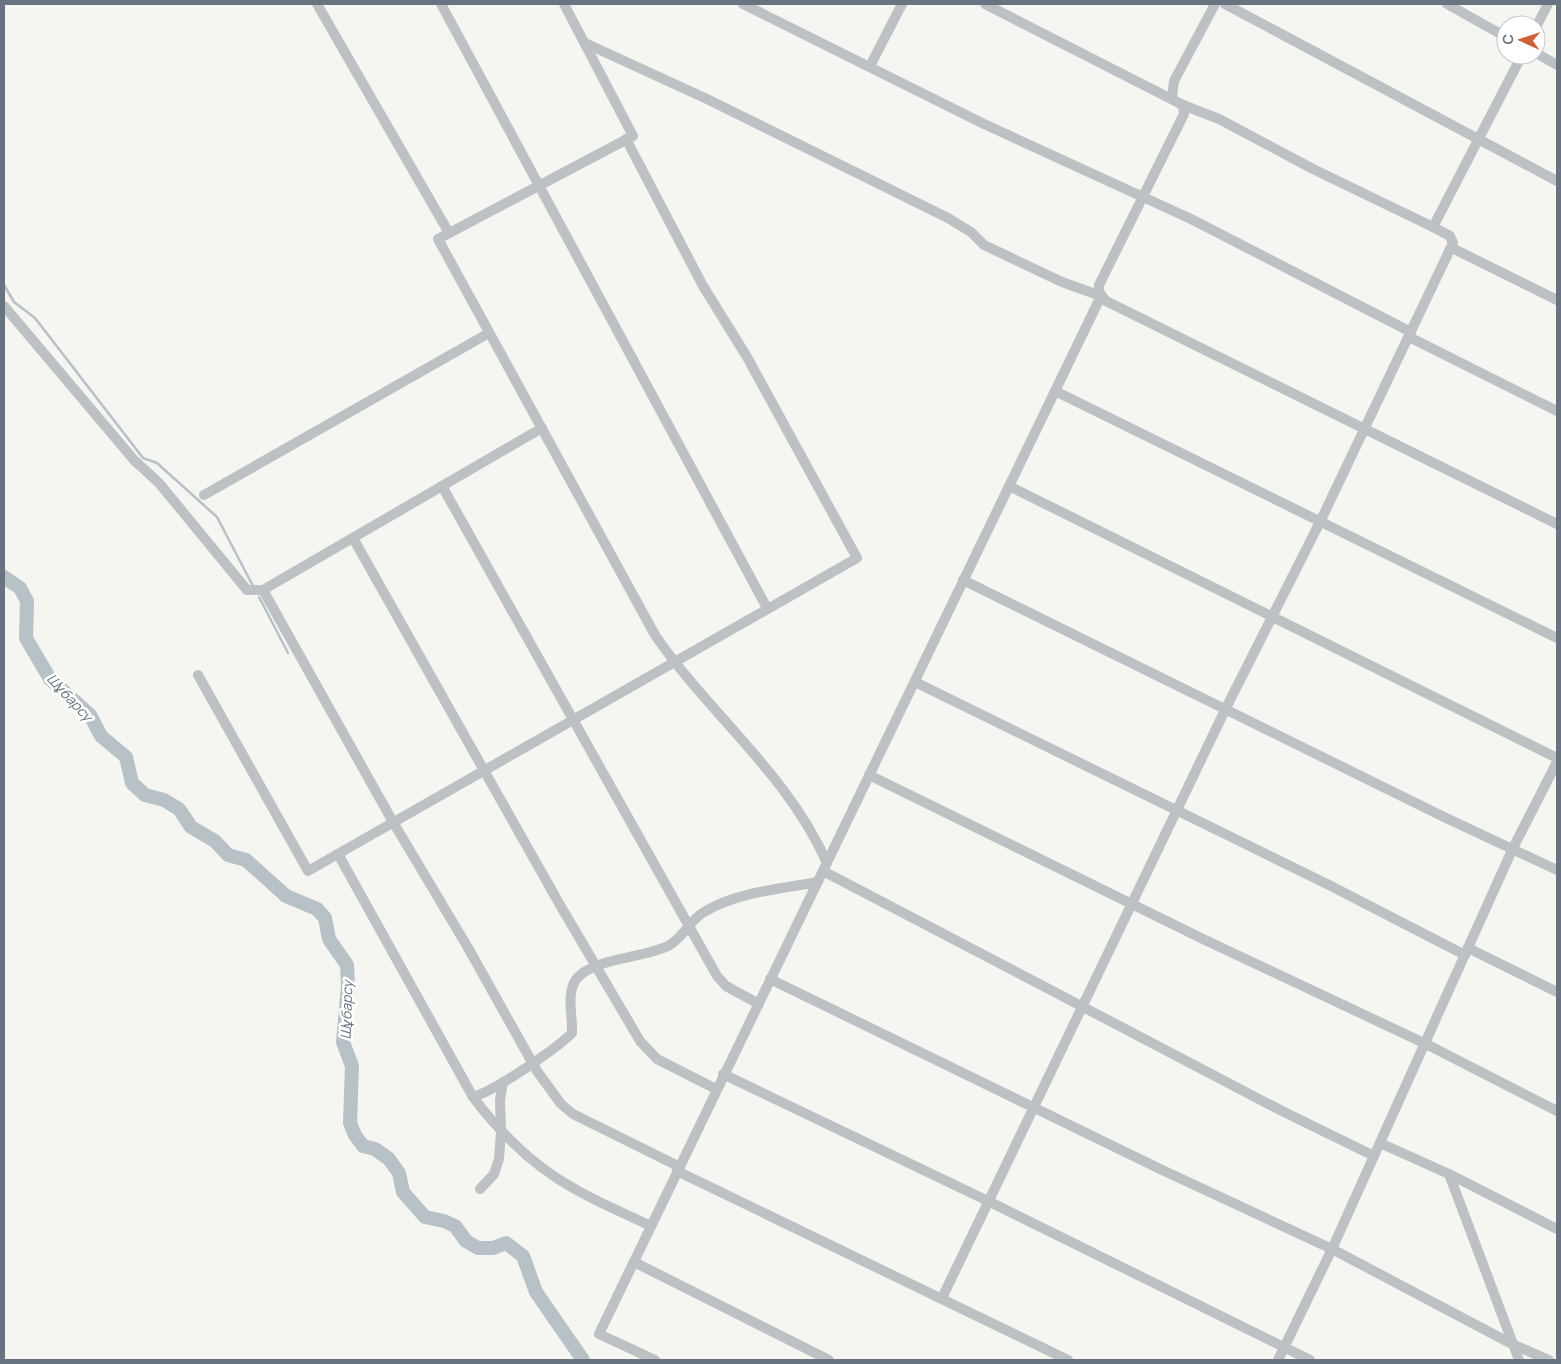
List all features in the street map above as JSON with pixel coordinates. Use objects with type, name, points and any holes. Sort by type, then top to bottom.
[{"type":"street","points":[[318,4],[449,233]]},
{"type":"street","points":[[441,4],[767,608]]},
{"type":"street","points":[[564,4],[633,136],[438,239],[655,635],[673,662],[766,766],[816,838],[825,867],[1083,1007],[1282,1111],[1374,1156]]},
{"type":"street","points":[[743,4],[984,124],[1191,219],[1557,411]]},
{"type":"street","points":[[870,66],[902,4]]},
{"type":"street","points":[[942,1298],[1226,708],[1320,522],[1452,248],[1452,239],[1433,227],[1313,169],[1220,119],[1184,105],[1172,97],[985,4]]},
{"type":"street","points":[[1172,97],[1174,81],[1215,4]]},
{"type":"street","points":[[1225,4],[1557,181]]},
{"type":"street","points":[[1447,4],[1496,31]]},
{"type":"street","points":[[585,43],[707,99],[948,218],[971,232],[984,245],[1062,282],[1101,296]]},
{"type":"street","points":[[1433,227],[1517,65]]},
{"type":"street","points":[[1184,105],[1184,114],[1099,285],[1098,292],[1101,296],[1106,301],[1557,524]]},
{"type":"street","points":[[198,675],[308,871],[857,558],[747,357],[704,286],[626,139]]},
{"type":"street","points":[[1452,248],[1557,300]]},
{"type":"street","points":[[655,1360],[599,1334],[1101,296]]},
{"type":"street","points":[[4,306],[134,460],[159,482],[247,590],[263,590],[542,428]]},
{"type":"street","points":[[204,495],[489,333]]},
{"type":"street","points":[[1055,391],[1557,638]]},
{"type":"street","points":[[442,486],[717,976],[726,986],[759,1004]]},
{"type":"street","points":[[1009,486],[1273,616],[1557,760],[1466,952],[1332,1249],[1278,1360]]},
{"type":"street","points":[[353,538],[596,967],[649,1053],[716,1089]]},
{"type":"street","points":[[964,580],[1452,821],[1498,843],[1514,848],[1557,870]]},
{"type":"street","points":[[263,590],[393,822],[467,946],[532,1062],[561,1104],[573,1114],[679,1169],[1068,1360]]},
{"type":"street","points":[[914,682],[1466,952],[1557,992]]},
{"type":"street","points":[[869,775],[1426,1044],[1557,1111]]},
{"type":"street","points":[[338,854],[473,1097],[501,1132],[531,1160],[574,1189],[651,1226]]},
{"type":"street","points":[[473,1097],[485,1094],[572,1033],[571,988],[578,977],[596,967],[668,946],[702,913],[717,906],[746,896],[818,882]]},
{"type":"street","points":[[770,979],[1287,1230],[1332,1249],[1512,1344],[1549,1360]]},
{"type":"street","points":[[724,1074],[988,1201],[1310,1360]]},
{"type":"street","points":[[480,1189],[494,1174],[499,1159],[501,1132],[500,1100],[503,1082]]},
{"type":"street","points":[[1380,1143],[1449,1174],[1557,1229]]},
{"type":"street","points":[[1449,1174],[1519,1360]]},
{"type":"street","points":[[634,1262],[829,1360]]},
{"type":"waterway","points":[[4,285],[14,302],[35,318],[143,458],[157,463],[217,517],[253,586]]},
{"type":"waterway","name":"Шұбарсу","points":[[4,577],[20,588],[27,601],[26,638],[50,679],[90,715],[101,736],[126,757],[132,783],[145,795],[164,800],[179,809],[191,827],[215,841],[228,855],[246,860],[286,896],[317,909],[325,918],[329,939],[347,965],[348,986],[343,1042],[352,1066],[350,1123],[355,1135],[363,1146],[375,1149],[389,1159],[399,1173],[403,1192],[425,1217],[444,1221],[455,1226],[466,1241],[478,1248],[493,1248],[506,1243],[523,1256],[536,1292],[583,1360]]},
{"type":"waterway","points":[[259,597],[288,653]]}]
